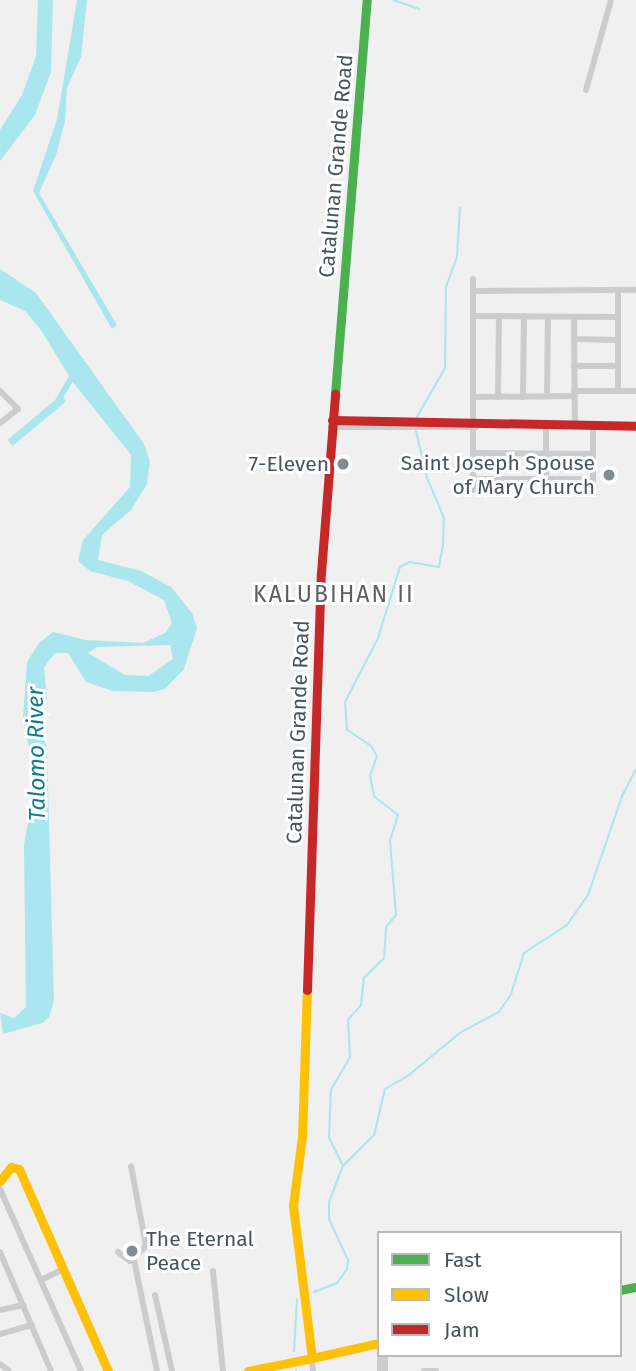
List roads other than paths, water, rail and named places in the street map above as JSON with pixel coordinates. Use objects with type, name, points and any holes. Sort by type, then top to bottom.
[{"type":"main road","name":"Catalunan Grande Road","points":[[312,1358],[293,1205],[302,1137],[319,610],[367,0]]},
{"type":"main road","points":[[332,424],[636,426]]},
{"type":"main road","points":[[0,1181],[11,1167],[19,1169],[108,1371]]},
{"type":"main road","points":[[248,1371],[377,1343]]},
{"type":"street","points":[[586,90],[611,0]]},
{"type":"street","points":[[472,490],[475,426],[473,279]]},
{"type":"street","points":[[473,290],[636,290]]},
{"type":"street","points":[[618,290],[618,391]]},
{"type":"street","points":[[473,316],[618,317]]},
{"type":"street","points":[[498,397],[499,316]]},
{"type":"street","points":[[523,397],[524,316]]},
{"type":"street","points":[[547,396],[548,317]]},
{"type":"street","points":[[574,317],[575,426]]},
{"type":"street","points":[[574,339],[618,340]]},
{"type":"street","points":[[574,366],[618,366]]},
{"type":"street","points":[[0,391],[18,409],[0,422]]},
{"type":"street","points":[[473,397],[636,391]]},
{"type":"street","points":[[546,426],[546,479]]},
{"type":"street","points":[[593,426],[593,492]]},
{"type":"street","points":[[473,453],[593,454]]},
{"type":"street","points":[[472,479],[593,479]]},
{"type":"street","points":[[118,1252],[125,1260],[134,1260],[145,1250],[146,1242],[131,1166]]},
{"type":"street","points":[[0,1189],[81,1371]]},
{"type":"street","points":[[0,1252],[32,1325],[48,1370]]},
{"type":"street","points":[[134,1260],[157,1371]]},
{"type":"street","points":[[41,1280],[65,1269]]},
{"type":"street","points":[[213,1271],[223,1371]]},
{"type":"street","points":[[155,1295],[172,1371]]},
{"type":"street","points":[[0,1310],[23,1305]]},
{"type":"street","points":[[0,1334],[32,1325]]},
{"type":"street","points":[[312,1358],[313,1371]]},
{"type":"street","points":[[0,1364],[9,1371]]},
{"type":"street","points":[[424,1371],[436,1371]]},
{"type":"water","points":[[38,0],[53,0],[51,72],[35,115],[0,161],[0,130],[22,95],[36,56]]},
{"type":"water","points":[[77,0],[87,0],[81,57],[67,88],[65,122],[56,155],[39,193],[117,325],[112,329],[33,191],[57,119]]},
{"type":"water","name":"Talomo River","points":[[0,269],[36,293],[144,444],[150,461],[147,484],[131,510],[102,535],[98,560],[141,571],[171,587],[192,613],[197,628],[184,669],[165,689],[153,692],[113,691],[86,682],[68,653],[55,653],[44,667],[47,698],[39,719],[47,750],[54,1000],[49,1017],[42,1023],[3,1034],[0,1013],[14,1018],[26,1007],[24,845],[31,804],[31,757],[23,718],[27,662],[39,643],[53,632],[86,640],[143,643],[165,633],[172,623],[164,600],[128,581],[90,571],[78,561],[83,540],[130,487],[131,455],[72,381],[41,330],[25,311],[0,300]],"holes":[[[170,645],[173,659],[148,676],[125,675],[88,653],[97,647]]]},
{"type":"water","points":[[61,395],[66,401],[13,446],[7,440]]},
{"type":"waterway","points":[[393,0],[419,9]]},
{"type":"waterway","points":[[417,417],[445,368],[446,287],[457,256],[460,208]]},
{"type":"waterway","points":[[58,401],[73,375]]},
{"type":"waterway","points":[[314,1292],[337,1283],[347,1269],[348,1260],[329,1219],[329,1202],[343,1166],[329,1137],[331,1090],[350,1057],[348,1020],[361,1005],[364,978],[384,958],[386,927],[396,915],[390,841],[398,815],[374,796],[370,776],[377,756],[371,746],[347,730],[345,702],[378,638],[400,567],[410,562],[439,567],[443,544],[444,518],[427,478],[416,431]]},
{"type":"waterway","points":[[343,1166],[374,1135],[385,1089],[409,1075],[461,1032],[499,1012],[511,994],[524,953],[567,925],[588,895],[622,796],[636,770]]},
{"type":"waterway","points":[[294,1351],[297,1299]]},
{"type":"place","name":"7-Eleven","points":[[343,464]]},
{"type":"place","name":"Saint Joseph Spouse of Mary Church","points":[[609,475]]},
{"type":"place","name":"The Eternal Peace","points":[[132,1251]]},
{"type":"district","name":"KALUBIHAN II","points":[[334,594]]}]
